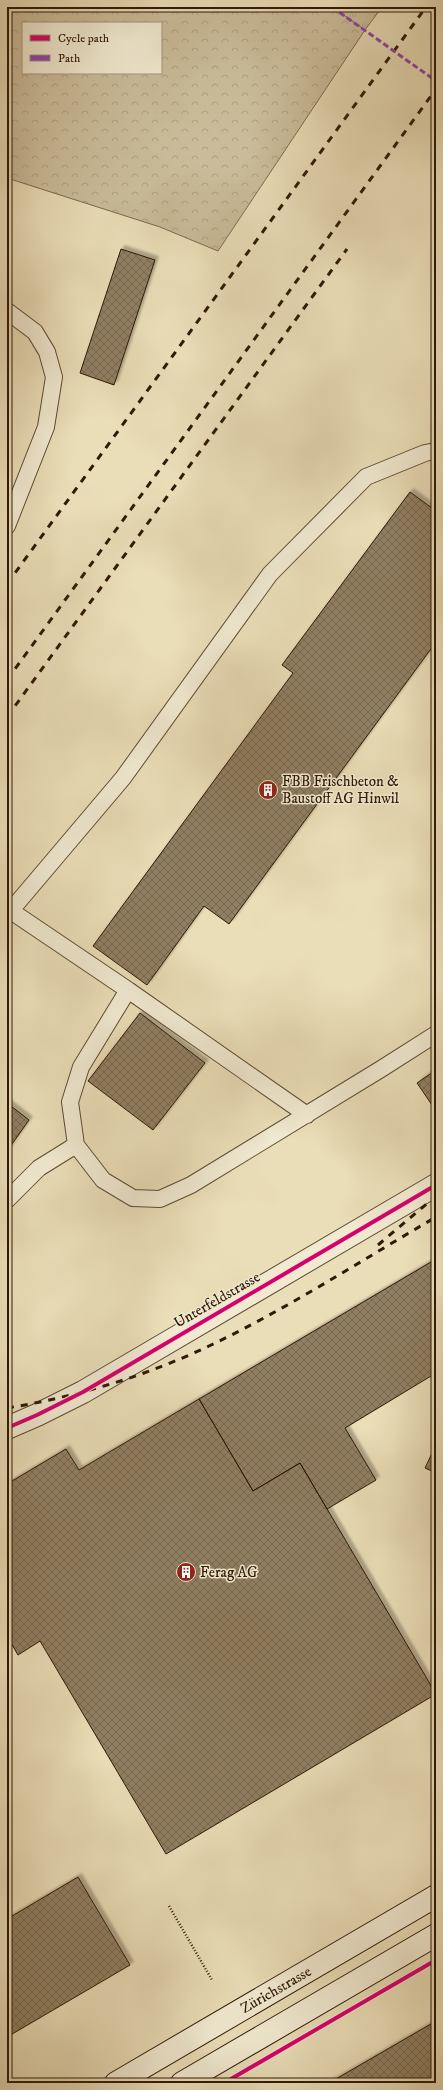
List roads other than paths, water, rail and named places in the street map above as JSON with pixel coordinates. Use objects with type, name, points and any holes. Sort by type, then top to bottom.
[{"type":"main road","name":"Unterfeldstrasse","points":[[7,1428],[42,1413],[83,1392],[436,1185]]},
{"type":"main road","name":"Zürichstrasse","points":[[116,2083],[436,1896]]},
{"type":"main road","points":[[182,2083],[436,1935]]},
{"type":"lane","points":[[7,312],[35,332],[47,352],[54,377],[46,427],[7,526]]},
{"type":"lane","points":[[307,1115],[128,990],[9,913],[124,778],[270,574],[366,477],[425,453],[436,451]]},
{"type":"lane","points":[[128,990],[81,1067],[70,1102],[76,1145],[103,1180],[133,1198],[160,1199],[191,1185],[307,1115],[436,1034]]},
{"type":"lane","points":[[7,1200],[39,1168],[76,1145]]},
{"type":"railway","points":[[7,584],[426,7]]},
{"type":"railway","points":[[7,680],[436,89]]},
{"type":"railway","points":[[7,717],[347,249]]},
{"type":"railway","points":[[378,1245],[436,1196]]},
{"type":"railway","points":[[7,1408],[59,1398],[110,1384],[136,1376],[185,1357],[238,1332],[267,1316],[436,1217]]},
{"type":"place","name":"FBB Frischbeton & Baustoff AG Hinwil","points":[[268,790]]},
{"type":"place","name":"Ferag AG","points":[[186,1572]]}]
